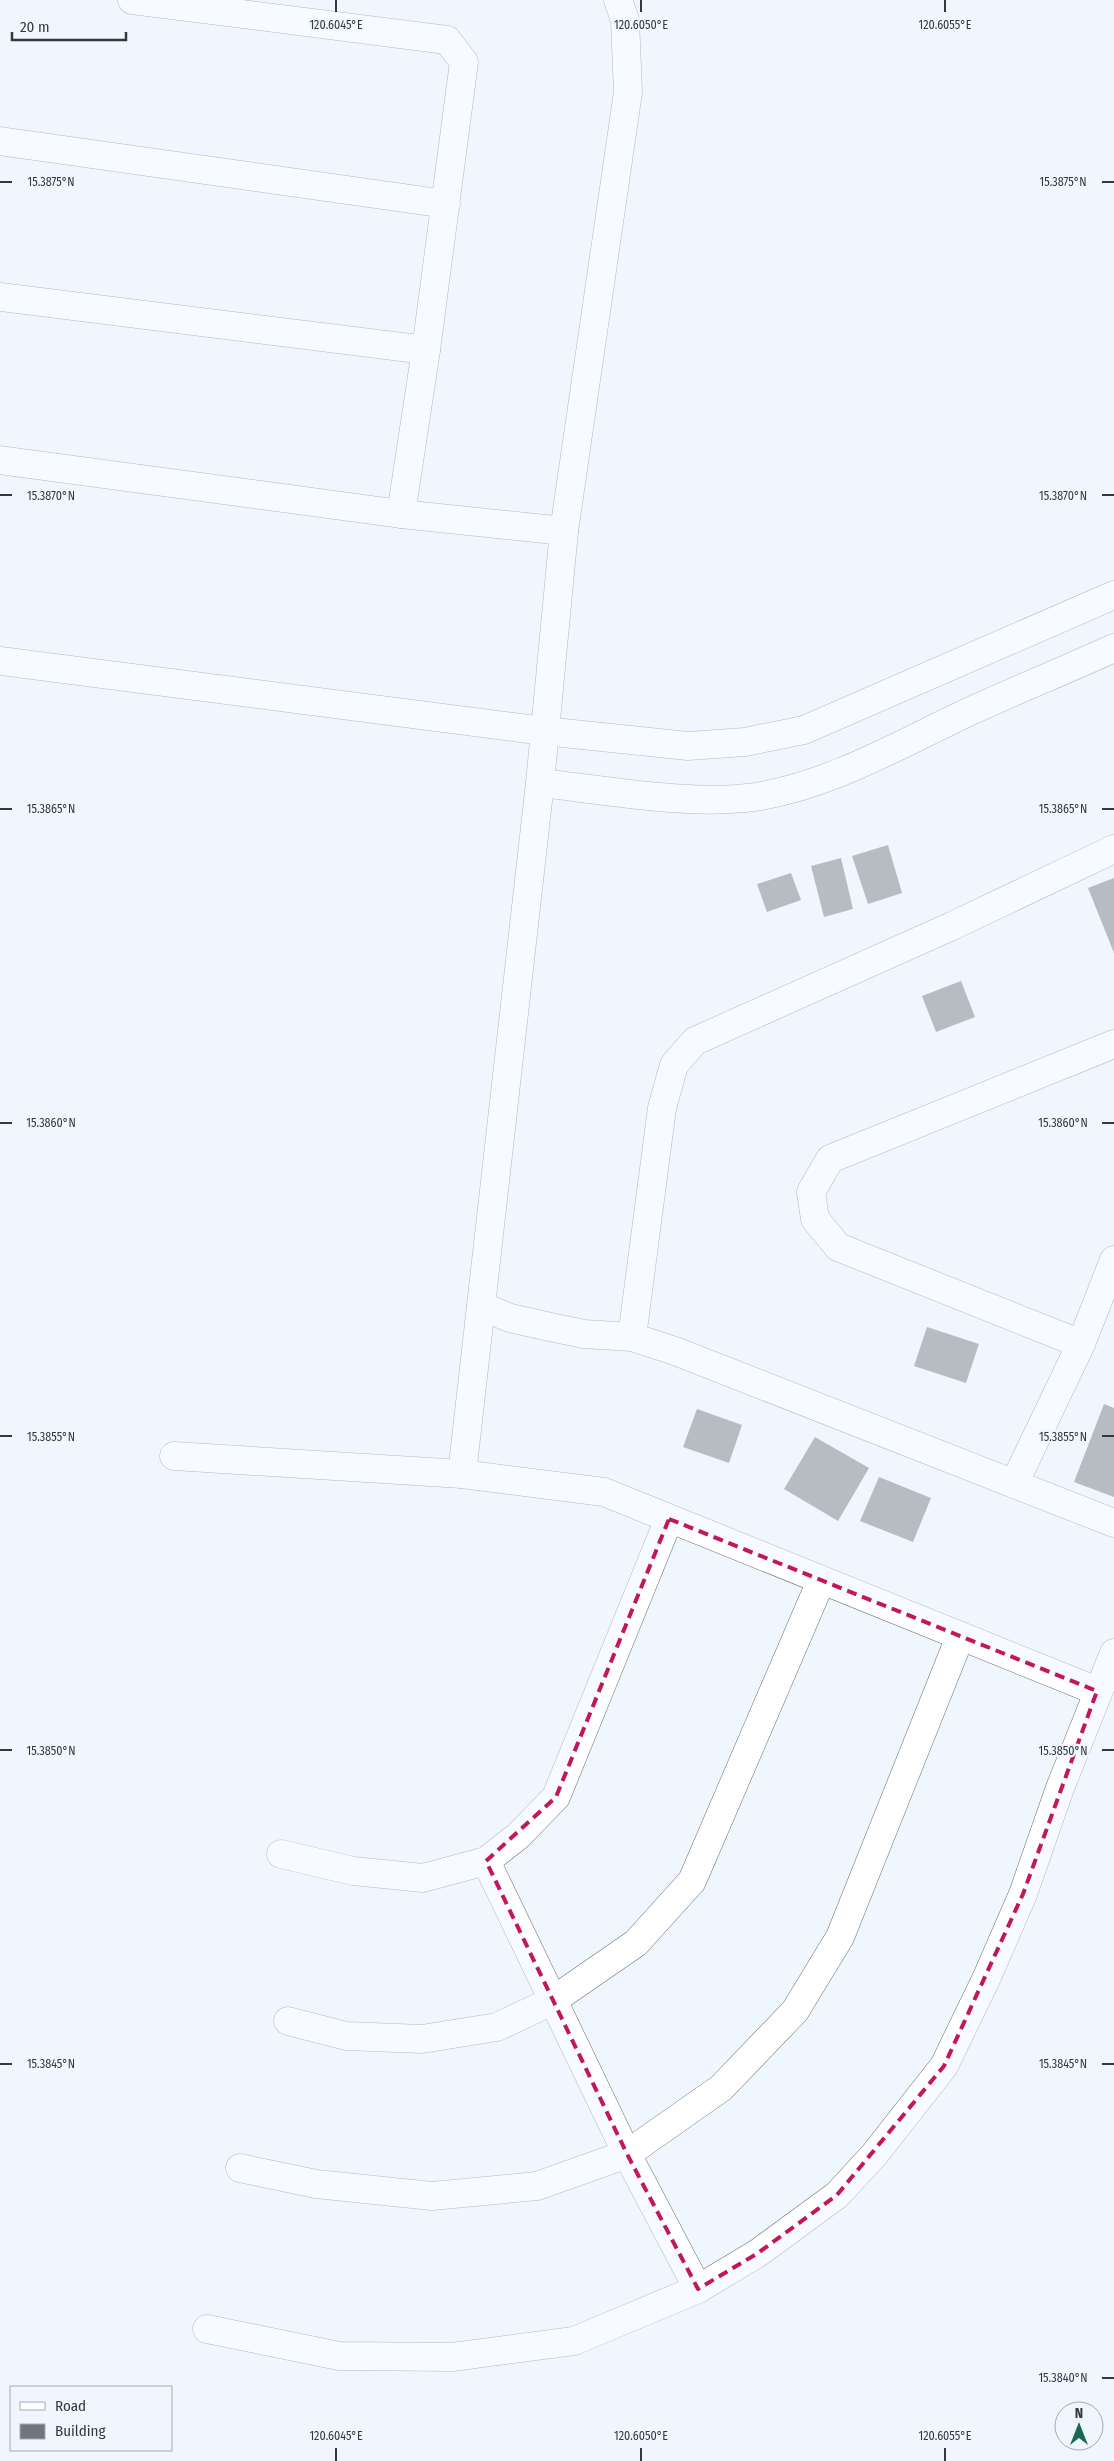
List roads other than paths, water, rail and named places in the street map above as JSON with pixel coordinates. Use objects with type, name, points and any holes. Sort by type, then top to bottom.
[{"type":"street","points":[[132,0],[447,40],[464,62],[426,350],[401,514]]},
{"type":"street","points":[[462,1474],[540,783],[564,530],[628,92],[625,20],[618,0]]},
{"type":"street","points":[[0,141],[446,204]]},
{"type":"street","points":[[0,298],[426,350]]},
{"type":"street","points":[[0,460],[401,514],[564,530]]},
{"type":"street","points":[[0,661],[544,731],[688,746],[745,742],[804,730],[1114,595]]},
{"type":"street","points":[[540,783],[695,800],[740,798],[770,793],[820,779],[1114,648]]},
{"type":"street","points":[[632,1337],[662,1108],[674,1065],[695,1041],[952,926],[1114,850]]},
{"type":"street","points":[[1081,1344],[838,1247],[815,1219],[811,1192],[830,1159],[1114,1044]]},
{"type":"street","points":[[1014,1484],[1081,1344],[1114,1260]]},
{"type":"street","points":[[481,1306],[510,1318],[584,1334],[632,1337],[732,1372],[1114,1523]]},
{"type":"street","points":[[174,1456],[462,1474],[604,1492],[1097,1691]]},
{"type":"street","points":[[281,1854],[353,1871],[423,1878],[486,1861],[518,1836],[556,1797],[669,1519]]},
{"type":"street","points":[[288,2021],[346,2036],[422,2040],[497,2027],[552,2001],[636,1944],[692,1881],[821,1581]]},
{"type":"street","points":[[240,2168],[316,2184],[432,2196],[537,2186],[626,2154],[722,2088],[795,2011],[840,1936],[960,1637]]},
{"type":"street","points":[[207,2329],[339,2356],[452,2357],[574,2341],[698,2288],[758,2253],[836,2195],[874,2155],[944,2066],[988,1977],[1023,1894],[1060,1788],[1097,1691],[1114,1653]]},
{"type":"street","points":[[486,1861],[626,2154],[698,2288]]}]
